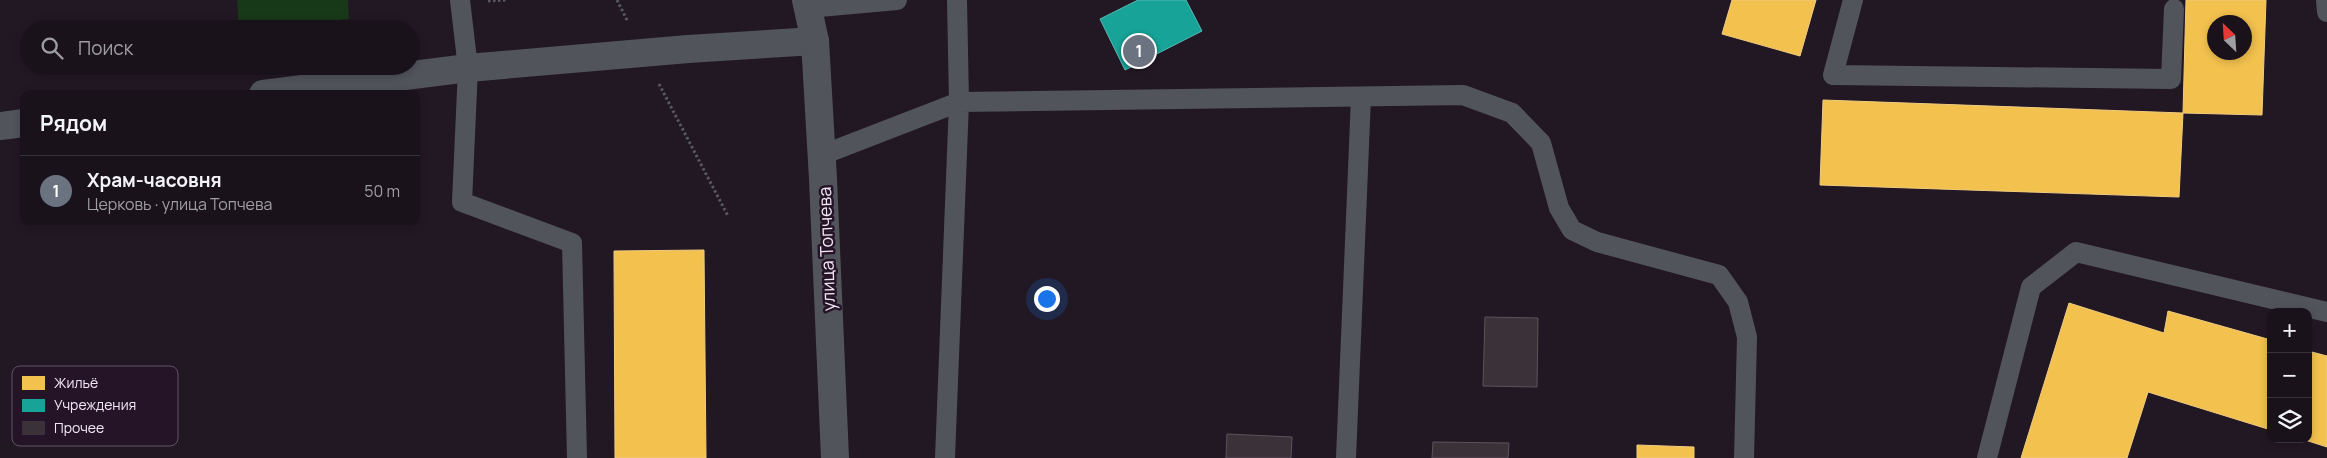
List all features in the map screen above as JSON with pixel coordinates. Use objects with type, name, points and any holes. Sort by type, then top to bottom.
[{"type":"street","name":"улица Топчева","points":[[807,4],[814,41],[822,155],[835,458]]},
{"type":"street","points":[[420,74],[468,68],[644,53],[814,41]]},
{"type":"street","points":[[295,90],[413,75]]},
{"type":"street","points":[[0,126],[20,124]]},
{"type":"lane","points":[[460,0],[468,68],[462,202],[572,243],[577,458]]},
{"type":"lane","points":[[807,4],[897,0]]},
{"type":"lane","points":[[945,458],[959,102],[956,0]]},
{"type":"lane","points":[[1853,0],[1833,75],[2171,79],[2174,9]]},
{"type":"lane","points":[[2326,0],[2327,12]]},
{"type":"lane","points":[[1346,458],[1361,96]]},
{"type":"lane","points":[[822,155],[959,102],[1463,96],[1512,113],[1541,143],[1559,208],[1572,230],[1597,242],[1719,276],[1738,302],[1747,338],[1744,458]]},
{"type":"lane","points":[[1987,458],[2031,287],[2076,252],[2327,312]]},
{"type":"path","points":[[618,0],[728,216]]},
{"type":"green space","points":[[237,0],[348,0],[349,19],[238,20]]},
{"type":"building: Жильё","points":[[1732,0],[1816,0],[1800,56],[1722,34]]},
{"type":"building: Жильё","points":[[2186,0],[2266,0],[2262,115],[2183,113]]},
{"type":"building: Жильё","points":[[1823,100],[2183,113],[2179,197],[1820,185]]},
{"type":"building: Жильё","points":[[704,250],[706,458],[615,458],[614,251]]},
{"type":"building: Жильё","points":[[2069,303],[2164,333],[2168,311],[2267,339],[2267,429],[2148,392],[2127,458],[2021,458]]},
{"type":"building: Жильё","points":[[2312,352],[2327,356],[2327,447],[2312,442]]},
{"type":"building: Жильё","points":[[1637,445],[1694,447],[1694,458],[1637,458]]},
{"type":"building: Учреждения","points":[[1138,0],[1186,0],[1202,31],[1125,70],[1100,19]]},
{"type":"building: Прочее","points":[[1485,317],[1538,318],[1537,387],[1483,386]]},
{"type":"building: Прочее","points":[[1227,434],[1292,437],[1291,458],[1226,458]]},
{"type":"building: Прочее","points":[[1433,442],[1509,443],[1508,458],[1432,458]]},
{"type":"place","name":"Храм-часовня","points":[[1139,51]]}]
